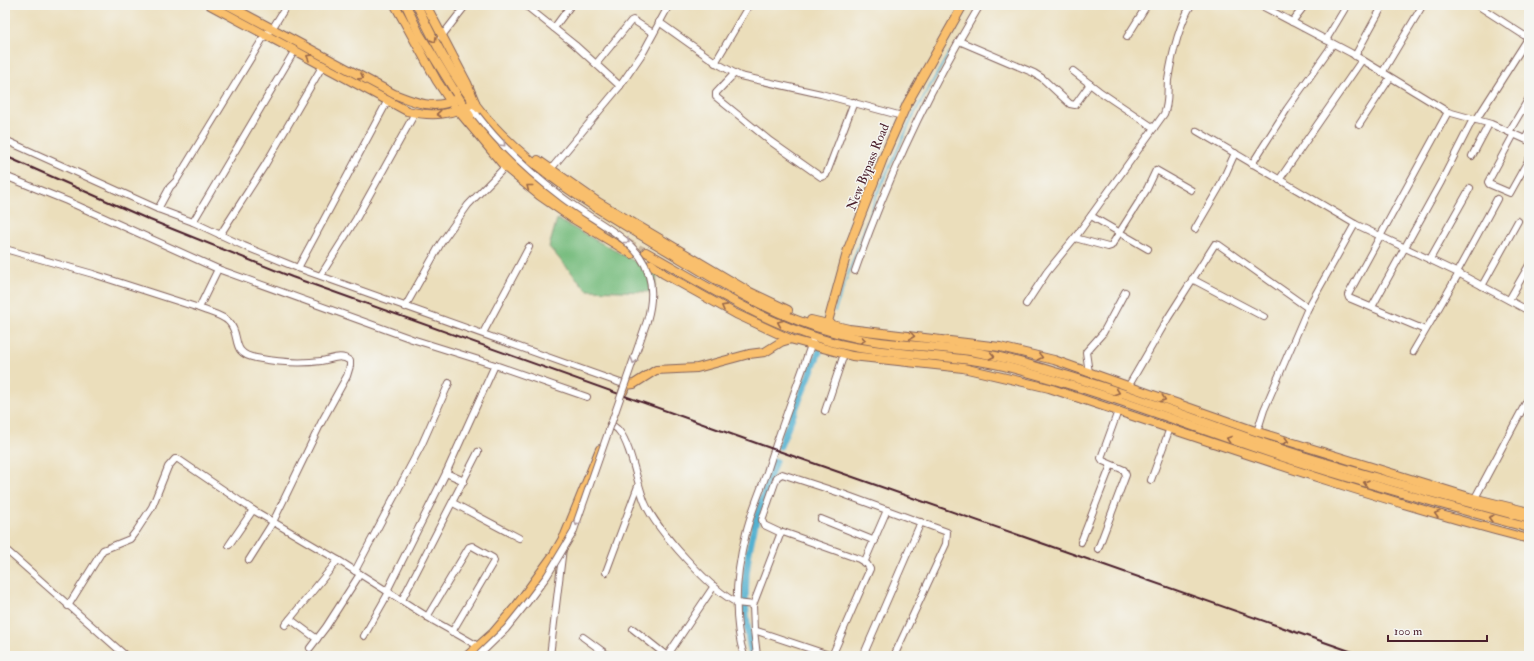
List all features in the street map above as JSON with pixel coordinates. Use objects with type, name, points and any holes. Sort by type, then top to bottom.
[{"type":"main road","points":[[210,5],[402,97],[423,104],[433,105],[450,102],[468,93]]},
{"type":"main road","points":[[228,5],[240,8],[268,32],[295,50],[398,106],[415,113],[436,114],[457,112],[470,105]]},
{"type":"main road","points":[[395,5],[450,102],[505,167],[540,196],[572,218],[632,254]]},
{"type":"main road","points":[[406,5],[419,33],[458,98],[470,105],[560,184],[749,300],[859,339],[964,350],[1059,372],[1288,451],[1390,482],[1529,518]]},
{"type":"main road","points":[[417,5],[446,61],[468,93],[470,105]]},
{"type":"main road","points":[[426,5],[467,83],[472,119],[507,159],[556,201],[606,232]]},
{"type":"main road","name":"New Bypass Road","points":[[815,347],[815,337],[826,327],[848,249],[866,223],[907,104],[963,5]]},
{"type":"main road","points":[[398,106],[402,97]]},
{"type":"main road","points":[[506,138],[519,145],[598,202],[748,291],[786,310],[826,327],[1000,347],[1054,360],[1257,432],[1474,498],[1529,512]]},
{"type":"main road","points":[[646,252],[745,308],[815,337],[850,346],[970,360],[1014,368],[1085,390],[1296,462],[1398,493],[1529,528]]},
{"type":"main road","points":[[652,264],[664,274],[736,314],[790,339],[815,347],[844,354],[964,368],[1019,379],[1170,428],[1258,459],[1416,508],[1529,539]]},
{"type":"main road","points":[[467,656],[494,633],[517,605],[565,535],[626,385],[634,384],[656,370],[697,368],[749,354],[765,352],[781,342],[790,339],[815,337]]},
{"type":"street","points":[[158,209],[170,187],[180,174],[268,32],[287,5]]},
{"type":"street","points":[[441,36],[466,5]]},
{"type":"street","points":[[525,5],[554,28],[620,86]]},
{"type":"street","points":[[554,28],[571,5]]},
{"type":"street","points":[[551,169],[620,86],[644,51],[669,5]]},
{"type":"street","points":[[715,62],[749,5]]},
{"type":"street","points":[[855,271],[866,223],[929,94],[980,5]]},
{"type":"street","points":[[1127,37],[1147,5]]},
{"type":"street","points":[[1026,304],[1047,272],[1075,238],[1154,128],[1167,107],[1168,82],[1173,52],[1191,5]]},
{"type":"street","points":[[1260,5],[1355,56],[1448,112],[1489,124],[1527,140],[1529,132]]},
{"type":"street","points":[[1292,22],[1305,5]]},
{"type":"street","points":[[1326,40],[1347,5]]},
{"type":"street","points":[[1355,56],[1383,5]]},
{"type":"street","points":[[1382,73],[1421,8],[1419,5]]},
{"type":"street","points":[[1372,308],[1474,119],[1528,40],[1525,36],[1477,5]]},
{"type":"street","points":[[596,64],[631,21],[633,20],[653,33]]},
{"type":"street","points":[[659,22],[734,74],[854,102],[902,116]]},
{"type":"street","points":[[959,41],[1034,73],[1042,78],[1070,104],[1075,105],[1090,84]]},
{"type":"street","points":[[1252,164],[1287,109],[1333,44]]},
{"type":"street","points":[[193,222],[295,50]]},
{"type":"street","points":[[1279,180],[1362,60]]},
{"type":"street","points":[[220,235],[265,165],[323,65]]},
{"type":"street","points":[[1073,71],[1154,128]]},
{"type":"street","points":[[734,74],[716,93],[716,97],[770,141],[821,177],[826,175],[854,102]]},
{"type":"street","points":[[1359,125],[1390,78]]},
{"type":"street","points":[[1529,98],[1488,182],[1489,184],[1510,193],[1529,159]]},
{"type":"street","points":[[298,268],[388,100]]},
{"type":"street","points":[[470,105],[496,138],[526,168],[563,198],[630,243],[646,266],[651,282],[652,295],[647,321],[573,533],[547,576],[526,604],[506,629],[478,656]]},
{"type":"street","points":[[1425,330],[1349,298],[1348,295],[1448,112]]},
{"type":"street","points":[[321,275],[356,219],[415,113]]},
{"type":"street","points":[[1472,156],[1489,124]]},
{"type":"street","points":[[1197,131],[1355,224],[1458,272],[1529,311]]},
{"type":"street","points":[[5,140],[158,209],[193,222],[298,268],[321,275],[405,307],[483,332],[626,385]]},
{"type":"street","points":[[1194,229],[1218,188],[1235,153]]},
{"type":"street","points":[[405,307],[441,244],[468,205],[505,167]]},
{"type":"street","points":[[1075,238],[1108,247],[1120,233],[1148,189],[1156,170],[1191,190]]},
{"type":"street","points":[[5,176],[67,201],[218,269],[405,337],[495,365],[587,397]]},
{"type":"street","points":[[1430,260],[1470,188]]},
{"type":"street","points":[[1412,352],[1458,272],[1497,199]]},
{"type":"street","points":[[1091,216],[1148,249]]},
{"type":"street","points":[[1482,286],[1518,221]]},
{"type":"street","points":[[1257,432],[1264,410],[1308,308],[1355,224]]},
{"type":"street","points":[[1128,387],[1210,250],[1217,244],[1308,308]]},
{"type":"street","points":[[483,332],[529,247]]},
{"type":"street","points":[[5,250],[94,274],[199,308],[228,321],[232,326],[237,347],[240,351],[250,356],[300,362],[314,362],[341,357],[350,360],[347,376],[321,423],[273,522],[249,560]]},
{"type":"street","points":[[1509,300],[1529,265]]},
{"type":"street","points":[[199,308],[218,269]]},
{"type":"street","points":[[1192,279],[1264,317]]},
{"type":"street","points":[[1089,373],[1086,352],[1103,332],[1125,292]]},
{"type":"street","points":[[744,656],[740,641],[737,602],[740,561],[746,533],[773,449],[801,376],[815,347]]},
{"type":"street","points":[[825,411],[844,354]]},
{"type":"street","points":[[364,636],[388,591],[446,473],[495,365]]},
{"type":"street","points":[[310,648],[317,639],[357,572],[422,444],[449,383]]},
{"type":"street","points":[[1474,498],[1529,397]]},
{"type":"street","points":[[1098,549],[1126,475],[1124,470],[1110,465],[1102,460],[1102,454],[1118,411]]},
{"type":"street","points":[[610,424],[619,431],[625,441],[638,486],[654,519],[695,568],[714,586],[737,602],[751,605]]},
{"type":"street","points":[[1151,480],[1170,428]]},
{"type":"street","points":[[402,600],[478,452]]},
{"type":"street","points":[[68,606],[103,550],[130,539],[137,530],[152,507],[168,467],[175,459],[178,459],[253,510],[338,560],[427,617],[478,646]]},
{"type":"street","points":[[1081,542],[1110,465]]},
{"type":"street","points":[[446,473],[464,481]]},
{"type":"street","points":[[754,630],[832,656],[870,569],[864,563],[802,538],[781,533],[764,525],[762,520],[769,497],[779,475],[790,476],[945,530],[948,534],[948,538],[894,656]]},
{"type":"street","points":[[606,572],[638,486]]},
{"type":"street","points":[[453,503],[519,538]]},
{"type":"street","points":[[229,545],[253,510]]},
{"type":"street","points":[[864,563],[875,541],[886,510]]},
{"type":"street","points":[[821,519],[875,541]]},
{"type":"street","points":[[863,656],[921,522]]},
{"type":"street","points":[[757,656],[751,605],[781,533]]},
{"type":"street","points":[[550,656],[565,535]]},
{"type":"street","points":[[427,617],[469,547],[472,546],[483,552],[493,558],[494,561],[452,632]]},
{"type":"street","points":[[5,549],[126,656]]},
{"type":"street","points":[[285,626],[338,560]]},
{"type":"street","points":[[633,629],[667,656],[714,586]]},
{"type":"street","points":[[290,619],[317,639]]},
{"type":"street","points":[[583,637],[609,656]]},
{"type":"green space","points":[[557,219],[658,274],[653,292],[587,290],[549,247]]},
{"type":"waterway","points":[[835,311],[877,194],[914,114],[949,53]]},
{"type":"waterway","points":[[780,446],[819,352]]},
{"type":"waterway","points":[[752,656],[747,629],[745,604],[748,557],[759,511],[775,461]]},
{"type":"tunnel","points":[[606,232],[646,252]]},
{"type":"railway","points":[[5,156],[150,220],[292,277],[773,449],[1364,656]]}]
